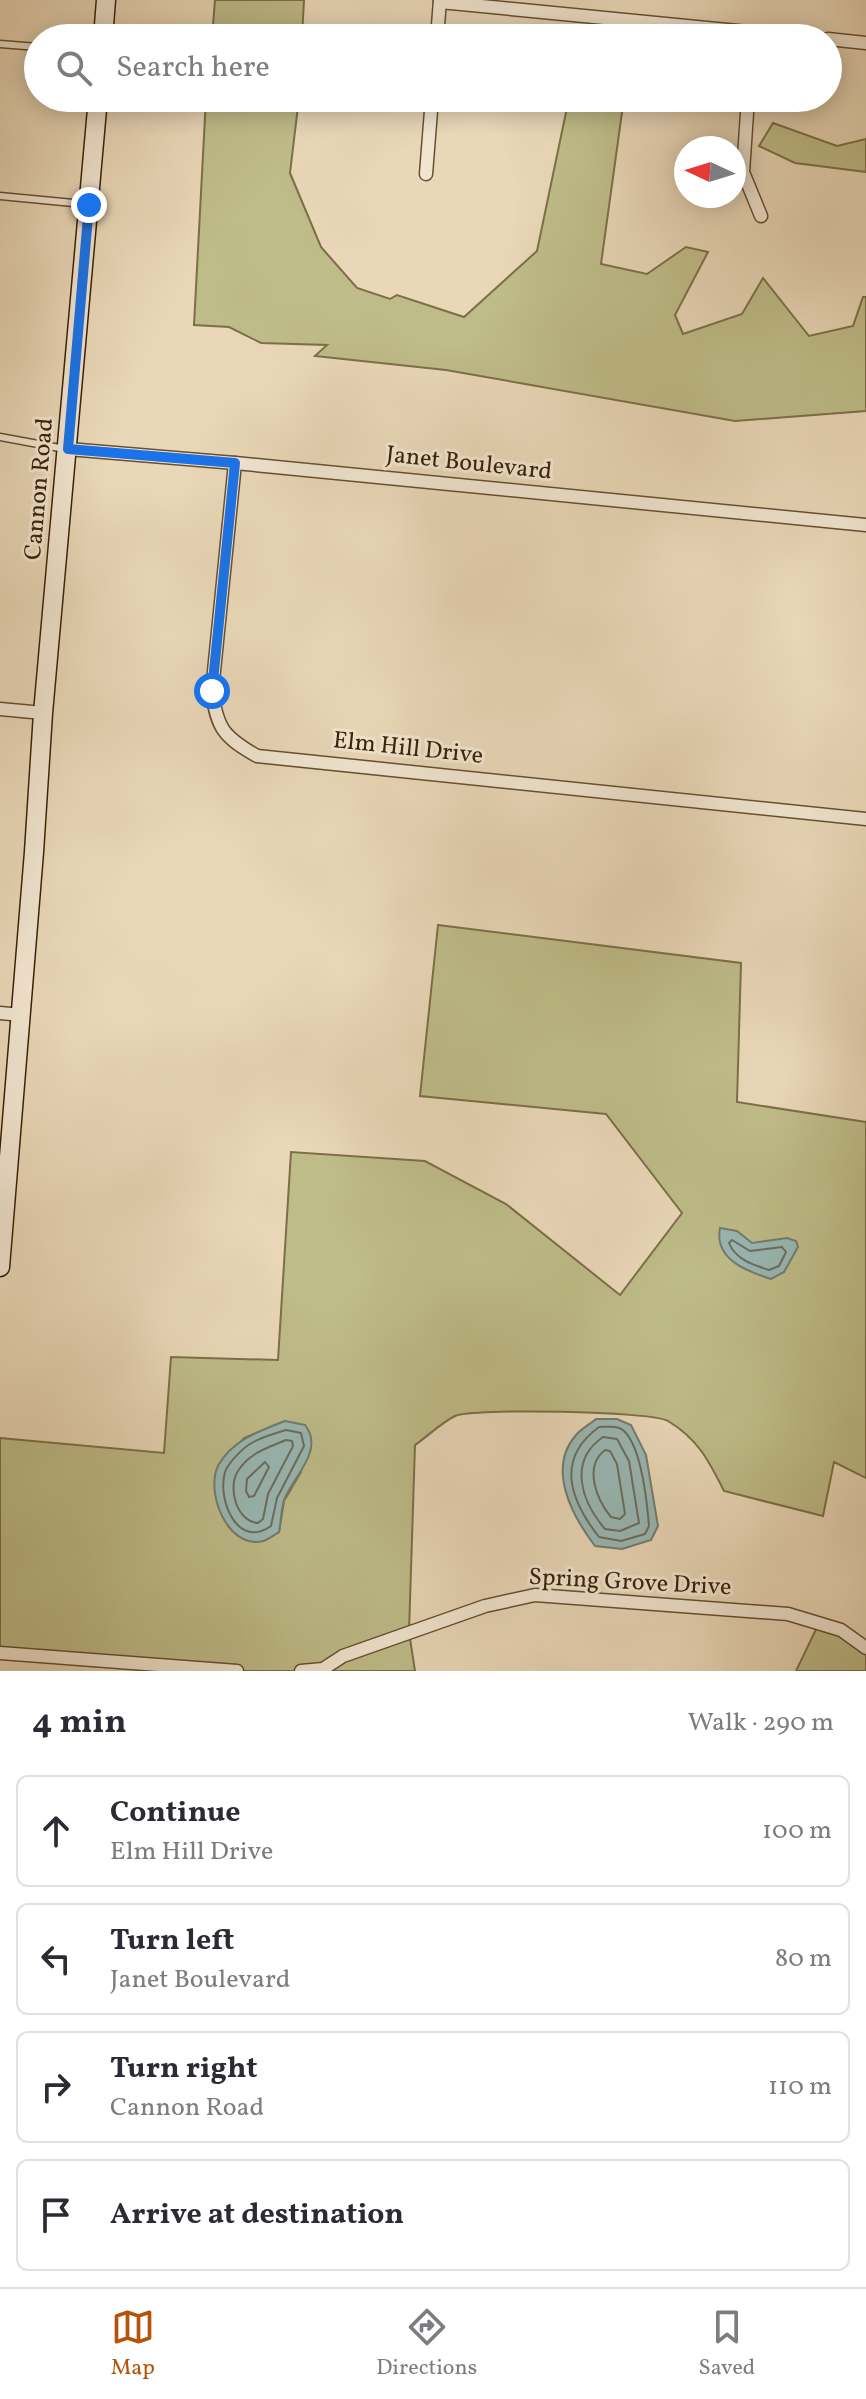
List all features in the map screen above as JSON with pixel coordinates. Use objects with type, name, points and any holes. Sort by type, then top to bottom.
[{"type":"main road","points":[[104,24],[106,0]]},
{"type":"main road","name":"Cannon Road","points":[[0,1267],[43,713],[97,112]]},
{"type":"street","points":[[438,24],[440,1],[645,24]]},
{"type":"street","points":[[842,40],[866,43]]},
{"type":"street","points":[[426,174],[431,112]]},
{"type":"street","points":[[747,112],[743,172],[761,216]]},
{"type":"street","name":"Janet Boulevard","points":[[68,449],[866,525]]},
{"type":"street","name":"Elm Hill Drive","points":[[235,463],[212,691],[216,719],[234,743],[257,756],[866,819]]},
{"type":"street","points":[[0,709],[43,713]]},
{"type":"street","points":[[0,1013],[21,1015]]},
{"type":"street","name":"Spring Grove Drive","points":[[301,1671],[323,1670],[343,1656],[460,1614],[535,1595],[788,1614],[841,1630],[866,1648]]},
{"type":"street","points":[[0,1653],[237,1671]]},
{"type":"lane","points":[[0,44],[24,46]]},
{"type":"lane","points":[[0,196],[89,205]]},
{"type":"lane","points":[[0,437],[68,449]]},
{"type":"shaded area","points":[[215,0],[304,0],[303,24],[213,24]]},
{"type":"shaded area","points":[[205,112],[297,112],[290,173],[321,247],[357,288],[390,299],[397,295],[464,317],[537,251],[566,112],[622,112],[601,264],[647,274],[686,247],[708,252],[675,315],[683,334],[742,314],[763,278],[809,336],[853,326],[863,297],[866,297],[866,411],[735,421],[446,370],[315,356],[327,345],[261,343],[229,327],[194,325]]},
{"type":"shaded area","points":[[773,123],[837,146],[866,139],[866,172],[795,163],[759,146]]},
{"type":"shaded area","points":[[438,925],[741,963],[737,1102],[866,1122],[866,1478],[834,1462],[823,1516],[724,1491],[695,1443],[668,1421],[630,1415],[562,1412],[493,1412],[455,1416],[415,1445],[409,1632],[415,1671],[242,1671],[0,1649],[0,1438],[164,1453],[171,1357],[278,1360],[291,1152],[425,1161],[506,1204],[620,1295],[682,1213],[606,1114],[420,1096]],"holes":[[[285,1421],[301,1472],[284,1501],[279,1532],[263,1541],[218,1466],[244,1438]]]},
{"type":"shaded area","points":[[819,1623],[866,1648],[866,1671],[796,1671]]},
{"type":"water","points":[[720,1228],[737,1231],[752,1243],[787,1238],[796,1241],[798,1247],[784,1272],[771,1279],[742,1268],[727,1256],[719,1239]]},
{"type":"water","points":[[596,1419],[617,1419],[631,1425],[646,1455],[658,1526],[651,1540],[622,1549],[595,1546],[571,1507],[563,1477],[567,1448],[576,1435]]},
{"type":"water","points":[[285,1421],[305,1425],[310,1434],[310,1454],[284,1500],[279,1532],[265,1540],[250,1541],[239,1536],[222,1516],[214,1488],[215,1475],[219,1464],[232,1448],[257,1432]]},
{"type":"route","points":[[89,205],[68,449],[235,463],[212,691]]}]
